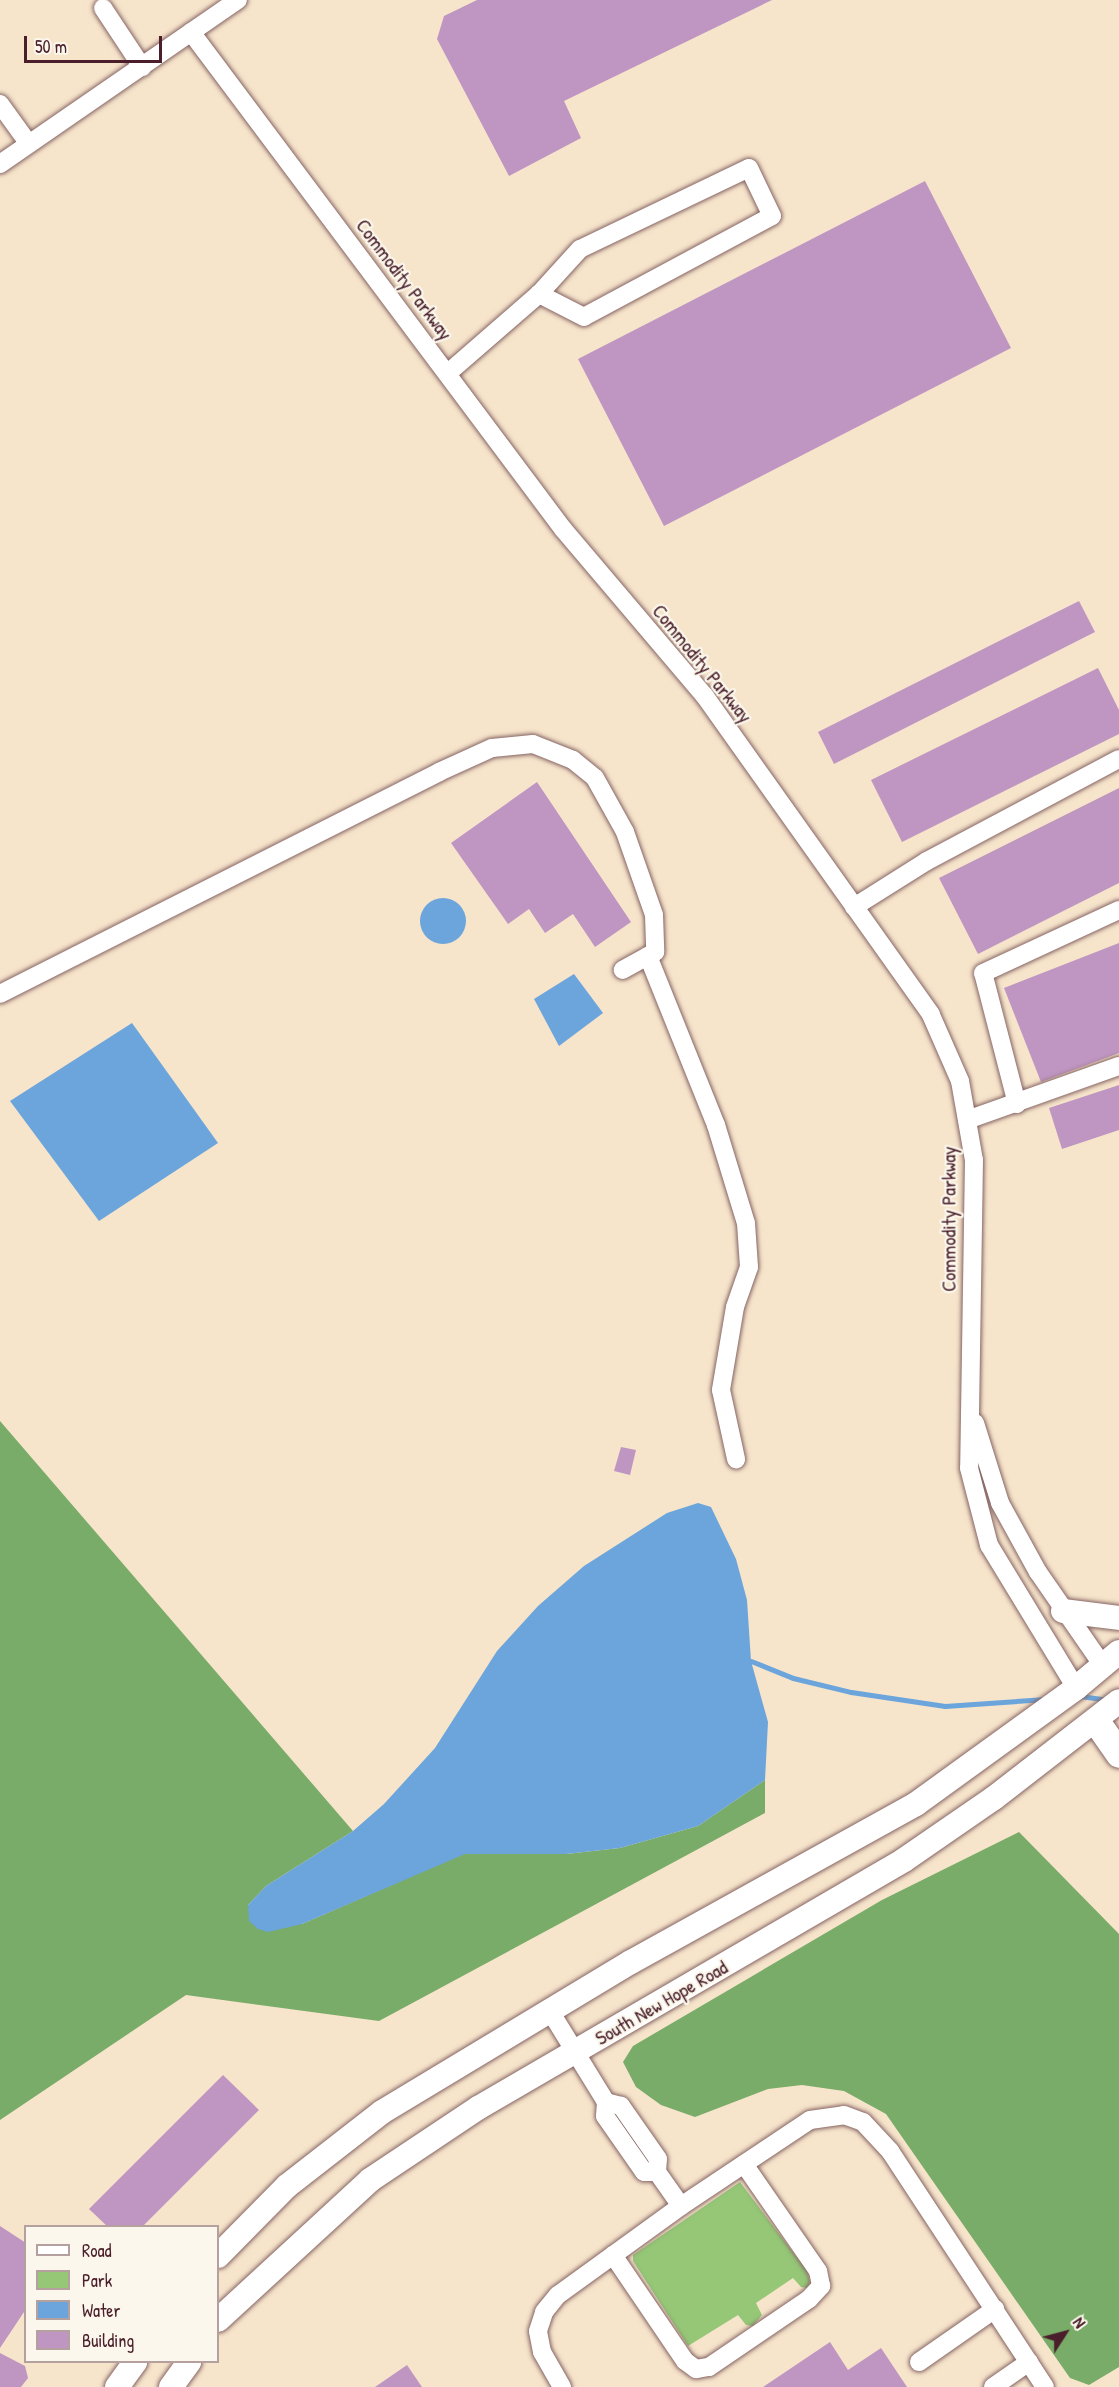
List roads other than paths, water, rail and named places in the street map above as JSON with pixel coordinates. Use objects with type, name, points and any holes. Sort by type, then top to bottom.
[{"type":"highway","points":[[1096,1721],[1119,1754]]},
{"type":"main road","points":[[1063,1611],[1119,1618]]},
{"type":"main road","points":[[219,2255],[287,2186],[382,2112],[550,2011],[916,1804],[1076,1688],[1111,1659],[1119,1688]]},
{"type":"main road","points":[[1076,1688],[1096,1721]]},
{"type":"main road","name":"South New Hope Road","points":[[219,2319],[370,2180],[478,2108],[904,1860],[1096,1721],[1119,1701]]},
{"type":"main road","points":[[117,2387],[134,2363]]},
{"type":"main road","points":[[171,2387],[188,2363]]},
{"type":"street","points":[[0,164],[238,0]]},
{"type":"street","points":[[103,8],[142,67]]},
{"type":"street","name":"Commodity Parkway","points":[[191,32],[563,529],[704,695],[932,1015],[960,1082],[974,1160],[968,1401],[969,1468],[989,1545],[1076,1688]]},
{"type":"street","points":[[0,104],[29,144]]},
{"type":"street","points":[[448,373],[539,294],[580,249],[749,168],[772,216],[584,317],[539,294]]},
{"type":"street","points":[[0,994],[439,772],[492,748],[533,744],[573,760],[595,778],[625,832],[654,915],[655,952],[623,970]]},
{"type":"street","points":[[854,907],[927,861],[1119,759]]},
{"type":"street","points":[[1017,1104],[982,973],[1119,910]]},
{"type":"street","points":[[648,956],[716,1125],[746,1223],[749,1267],[735,1307],[721,1390],[736,1460]]},
{"type":"street","points":[[967,1120],[1119,1066]]},
{"type":"street","name":"Commodity Parkway","points":[[968,1401],[1000,1503],[1063,1611],[1111,1659]]},
{"type":"street","points":[[550,2011],[606,2102],[604,2116],[644,2172],[657,2172],[681,2206]]},
{"type":"street","points":[[562,2387],[542,2352],[538,2331],[544,2313],[558,2295],[681,2206],[810,2120],[844,2115],[863,2122],[890,2151],[1045,2387]]},
{"type":"street","points":[[613,2255],[685,2361],[696,2369],[709,2367],[809,2299],[821,2286],[818,2271],[744,2164]]},
{"type":"street","points":[[920,2362],[995,2309]]},
{"type":"street","points":[[993,2387],[1029,2362]]},
{"type":"water","points":[[443,898],[459,905],[466,921],[459,937],[443,944],[427,937],[420,921],[427,905]]},
{"type":"water","points":[[574,974],[603,1013],[559,1046],[534,999]]},
{"type":"water","points":[[132,1023],[218,1143],[99,1221],[10,1101]]},
{"type":"water","points":[[698,1503],[711,1507],[736,1559],[747,1600],[751,1661],[768,1722],[765,1780],[698,1826],[620,1848],[566,1854],[465,1854],[302,1924],[268,1932],[258,1929],[249,1921],[248,1905],[266,1886],[353,1831],[384,1804],[435,1748],[497,1651],[538,1606],[584,1566],[667,1513]]},
{"type":"waterway","points":[[751,1661],[793,1678],[851,1692],[945,1706],[1046,1699]]},
{"type":"waterway","points":[[1080,1696],[1109,1700]]}]
